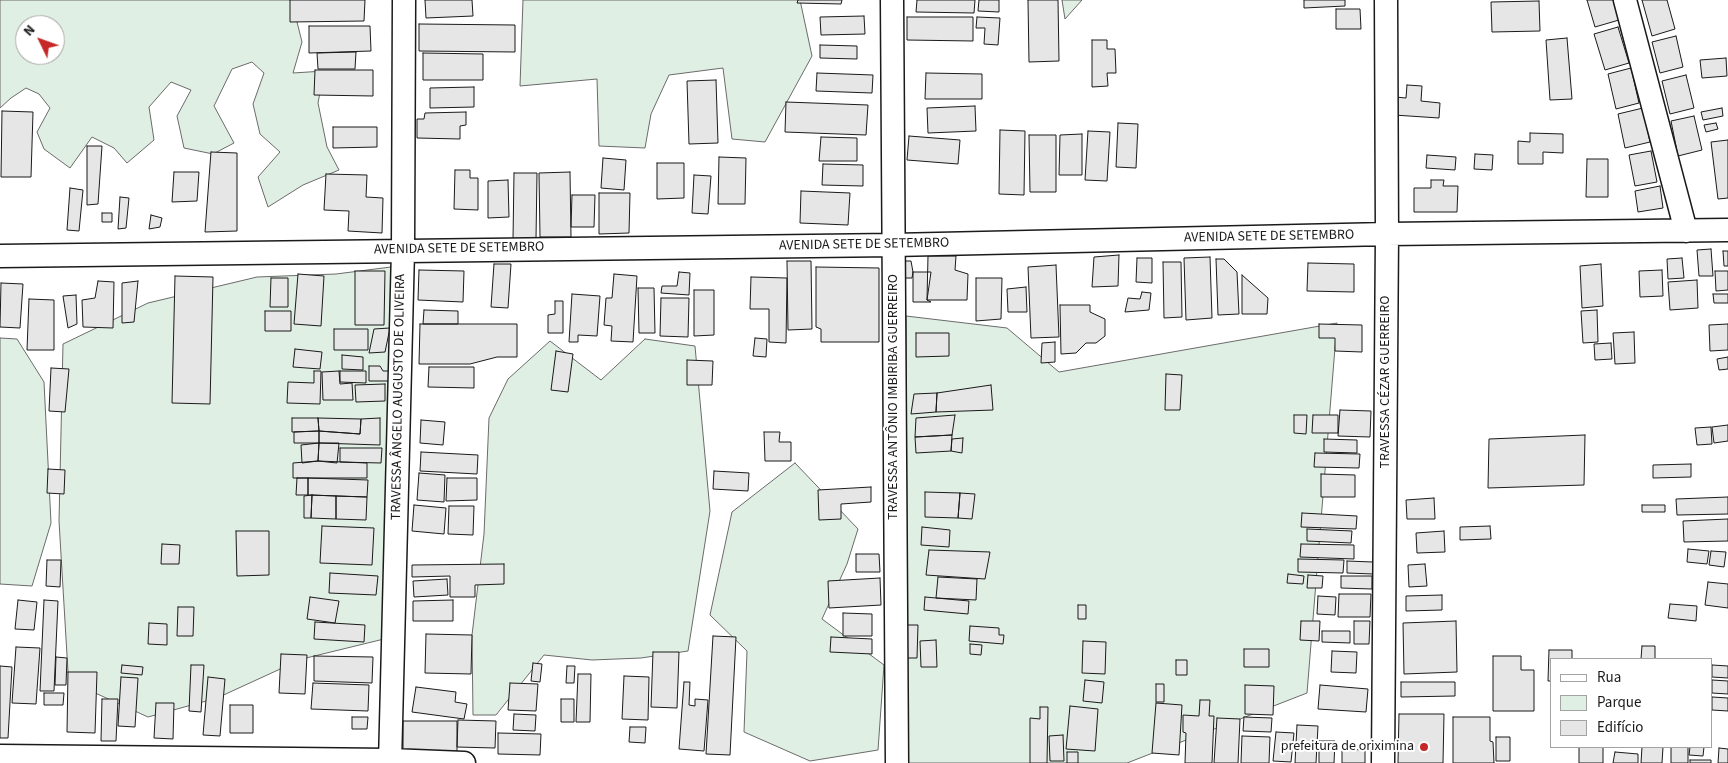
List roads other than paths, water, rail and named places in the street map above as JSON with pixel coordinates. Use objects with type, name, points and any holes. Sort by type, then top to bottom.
[{"type":"street","name":"TRAVESSA ÂNGELO AUGUSTO DE OLIVEIRA","points":[[390,762],[403,250],[404,0]]},
{"type":"street","name":"TRAVESSA ANTÔNIO IMBIRIBA GUERREIRO","points":[[892,0],[897,763]]},
{"type":"street","name":"TRAVESSA CÉZAR GUERREIRO","points":[[1383,763],[1386,0]]},
{"type":"street","points":[[1625,0],[1686,231]]},
{"type":"street","name":"AVENIDA SETE DE SETEMBRO","points":[[0,256],[893,245],[1386,234],[1728,230]]},
{"type":"street","points":[[0,756],[464,763]]},
{"type":"place","name":"prefeitura de oriximina","points":[[1424,747]]}]
